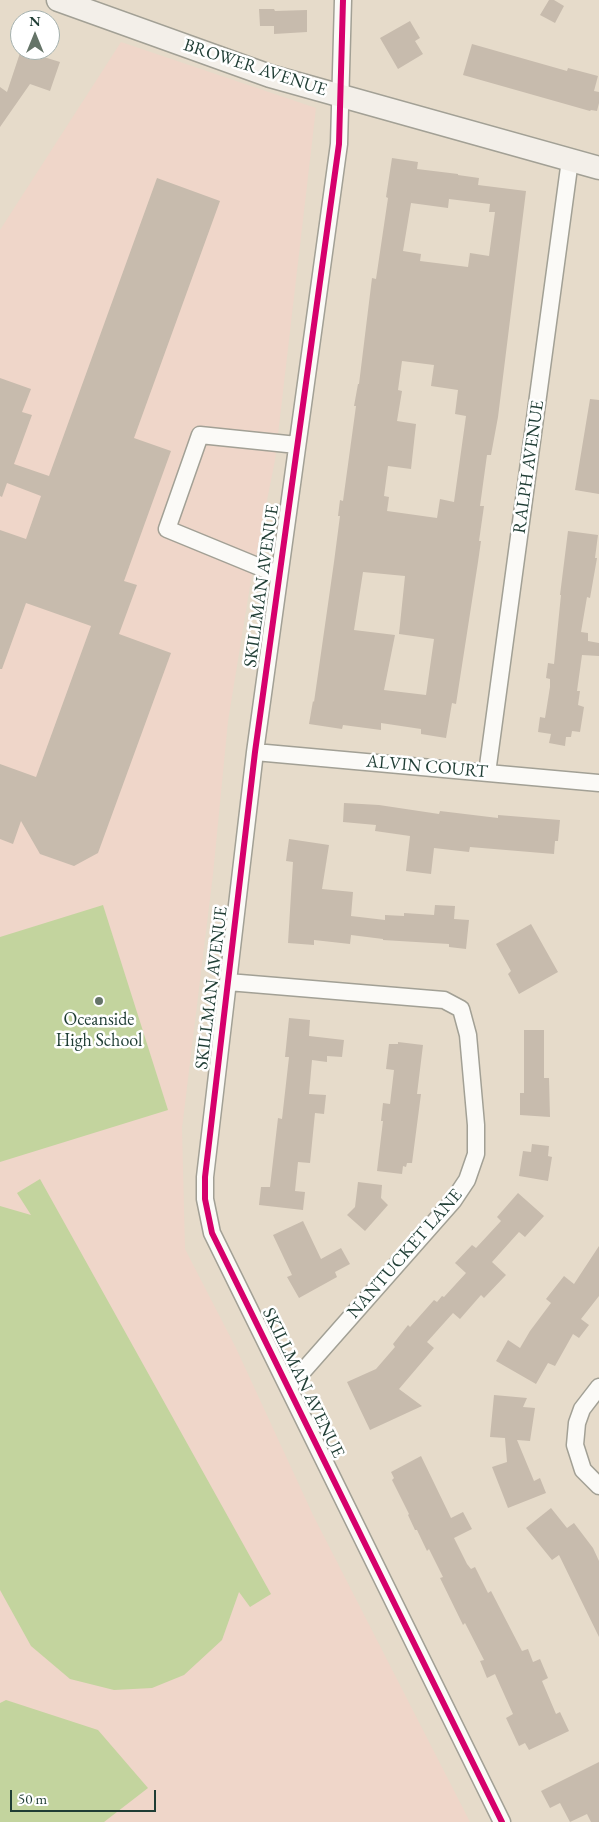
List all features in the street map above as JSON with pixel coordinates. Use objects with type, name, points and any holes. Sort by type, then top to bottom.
[{"type":"main road","name":"BROWER AVENUE","points":[[58,0],[270,76],[599,168]]},
{"type":"street","name":"SKILLMAN AVENUE","points":[[343,0],[340,144],[255,752],[205,1177],[205,1199],[212,1233],[502,1822]]},
{"type":"street","name":"RALPH AVENUE","points":[[487,773],[570,160]]},
{"type":"street","points":[[279,575],[167,529],[200,435],[297,446]]},
{"type":"street","name":"ALVIN COURT","points":[[255,752],[599,783]]},
{"type":"street","name":"NANTUCKET LANE","points":[[228,982],[444,1000],[461,1009],[468,1035],[476,1125],[476,1154],[467,1180],[452,1201],[289,1387]]},
{"type":"street","points":[[599,1387],[582,1409],[576,1423],[575,1445],[584,1470],[599,1486]]},
{"type":"shaded area","name":"Oceanside High School","points":[[121,42],[316,108],[275,460],[251,580],[228,721],[213,874],[182,1128],[185,1249],[236,1348],[313,1515],[470,1822],[0,1822],[0,230]]},
{"type":"green space","points":[[103,905],[168,1110],[0,1162],[0,937]]},
{"type":"green space","points":[[40,1179],[271,1594],[250,1607],[239,1592],[222,1640],[184,1675],[152,1688],[114,1690],[70,1679],[31,1646],[0,1590],[0,1206],[31,1215],[17,1193]]},
{"type":"green space","points":[[6,1700],[98,1730],[148,1788],[104,1822],[0,1822],[0,1703]]},
{"type":"building","points":[[549,0],[554,0],[564,6],[555,23],[540,15]]},
{"type":"building","points":[[259,9],[274,9],[275,11],[307,10],[307,32],[274,34],[274,26],[260,26]]},
{"type":"building","points":[[410,21],[420,38],[415,41],[423,54],[398,69],[380,38]]},
{"type":"building","points":[[472,44],[567,71],[568,68],[598,76],[594,91],[599,92],[597,111],[590,111],[463,75]]},
{"type":"building","points":[[18,60],[54,60],[60,62],[50,91],[30,84],[0,127],[0,87],[7,92]]},
{"type":"building","points":[[392,158],[418,162],[417,169],[479,178],[478,185],[526,191],[498,417],[491,455],[487,455],[480,506],[484,506],[478,562],[456,704],[452,703],[446,738],[421,734],[421,729],[381,723],[381,730],[343,725],[342,729],[309,724],[314,702],[334,562],[340,516],[338,516],[340,500],[343,501],[372,278],[376,279],[388,198],[386,197]],"holes":[[[449,199],[490,204],[489,212],[495,212],[489,256],[470,253],[468,267],[420,261],[421,254],[403,251],[411,203],[448,208]],[[402,361],[434,365],[431,386],[458,390],[455,414],[466,416],[454,502],[440,499],[437,518],[387,511],[389,497],[384,496],[388,466],[411,469],[416,424],[397,421],[402,391],[398,390]],[[363,572],[405,576],[399,634],[434,639],[426,695],[384,690],[395,635],[354,630]]]},
{"type":"building","points":[[157,178],[220,201],[134,438],[171,451],[124,581],[137,585],[119,634],[171,653],[98,853],[74,866],[40,854],[21,821],[13,844],[0,839],[0,764],[36,777],[91,626],[26,603],[2,669],[0,669],[0,530],[26,539],[41,496],[7,483],[2,497],[0,496],[0,378],[31,389],[22,412],[32,415],[14,464],[49,476]]},
{"type":"building","points":[[590,399],[599,400],[599,494],[575,490]]},
{"type":"building","points":[[568,531],[598,535],[595,558],[597,558],[590,598],[587,597],[581,632],[588,633],[588,641],[599,643],[599,656],[582,655],[577,691],[580,691],[578,705],[584,707],[580,732],[572,731],[571,737],[566,737],[565,746],[549,743],[551,734],[538,732],[540,717],[545,718],[550,687],[550,679],[546,678],[548,663],[554,664]]},
{"type":"building","points":[[344,803],[379,805],[439,814],[440,811],[498,818],[498,815],[560,820],[558,841],[555,841],[554,854],[470,847],[469,852],[434,848],[431,874],[406,871],[410,836],[375,831],[376,825],[343,822]]},
{"type":"building","points":[[289,839],[329,845],[322,889],[353,892],[351,916],[385,920],[385,915],[404,916],[404,913],[434,915],[435,905],[455,906],[454,919],[469,920],[466,949],[449,947],[449,944],[383,940],[351,935],[350,944],[314,940],[314,945],[288,943],[293,862],[286,861]]},
{"type":"building","points":[[531,924],[558,972],[519,994],[508,974],[511,971],[496,944]]},
{"type":"building","points":[[289,1018],[310,1020],[309,1036],[344,1040],[342,1057],[327,1056],[327,1062],[312,1060],[309,1094],[326,1095],[324,1114],[315,1113],[310,1163],[298,1162],[295,1191],[305,1192],[303,1210],[259,1205],[261,1187],[270,1187],[278,1118],[282,1119],[289,1057],[285,1057]]},
{"type":"building","points":[[524,1030],[544,1030],[544,1078],[549,1078],[550,1117],[520,1115],[520,1093],[524,1093]]},
{"type":"building","points":[[398,1042],[423,1045],[417,1094],[421,1094],[412,1163],[407,1163],[406,1167],[403,1166],[402,1174],[377,1171],[383,1121],[381,1121],[383,1103],[390,1104],[394,1070],[386,1069],[389,1044],[398,1044]]},
{"type":"building","points":[[532,1144],[549,1146],[548,1156],[552,1157],[548,1181],[519,1176],[523,1151],[531,1152]]},
{"type":"building","points":[[358,1182],[382,1185],[381,1198],[388,1205],[365,1231],[347,1215],[355,1207]]},
{"type":"building","points":[[518,1193],[544,1216],[525,1237],[519,1232],[492,1262],[506,1275],[484,1298],[481,1295],[460,1319],[453,1313],[427,1342],[434,1348],[399,1389],[422,1406],[370,1430],[347,1382],[376,1369],[395,1347],[393,1344],[408,1325],[410,1327],[434,1300],[437,1302],[442,1296],[444,1297],[466,1273],[455,1263],[472,1245],[476,1248],[501,1221],[497,1217]]},
{"type":"building","points":[[303,1221],[321,1259],[341,1248],[350,1264],[335,1272],[337,1277],[299,1298],[287,1277],[292,1275],[273,1235]]},
{"type":"building","points":[[599,1246],[599,1296],[581,1319],[589,1325],[579,1338],[573,1334],[555,1366],[548,1363],[536,1384],[496,1361],[508,1340],[520,1348],[551,1303],[546,1299],[564,1276],[574,1284]]},
{"type":"building","points":[[494,1395],[527,1398],[523,1407],[535,1408],[530,1441],[517,1440],[534,1481],[540,1478],[546,1493],[508,1508],[492,1467],[507,1462],[505,1438],[490,1437]]},
{"type":"building","points":[[421,1456],[451,1518],[463,1512],[472,1529],[454,1538],[467,1564],[471,1569],[475,1567],[488,1593],[491,1591],[522,1651],[528,1649],[533,1662],[540,1659],[548,1678],[542,1681],[556,1714],[560,1712],[569,1731],[529,1750],[525,1743],[519,1746],[506,1718],[513,1714],[495,1674],[487,1678],[480,1661],[484,1660],[465,1623],[463,1625],[440,1578],[443,1577],[429,1549],[427,1551],[417,1530],[415,1530],[392,1480],[394,1478],[391,1472]]},
{"type":"building","points":[[551,1508],[567,1528],[574,1523],[593,1548],[599,1561],[599,1637],[559,1555],[552,1560],[526,1528]]},
{"type":"building","points":[[599,1762],[599,1822],[591,1822],[587,1814],[570,1822],[560,1803],[550,1808],[541,1791]]},
{"type":"cycle path","points":[[343,0],[339,144],[255,752],[205,1177],[205,1199],[212,1233],[502,1822]]},
{"type":"place","name":"Oceanside High School","points":[[99,1001]]}]
